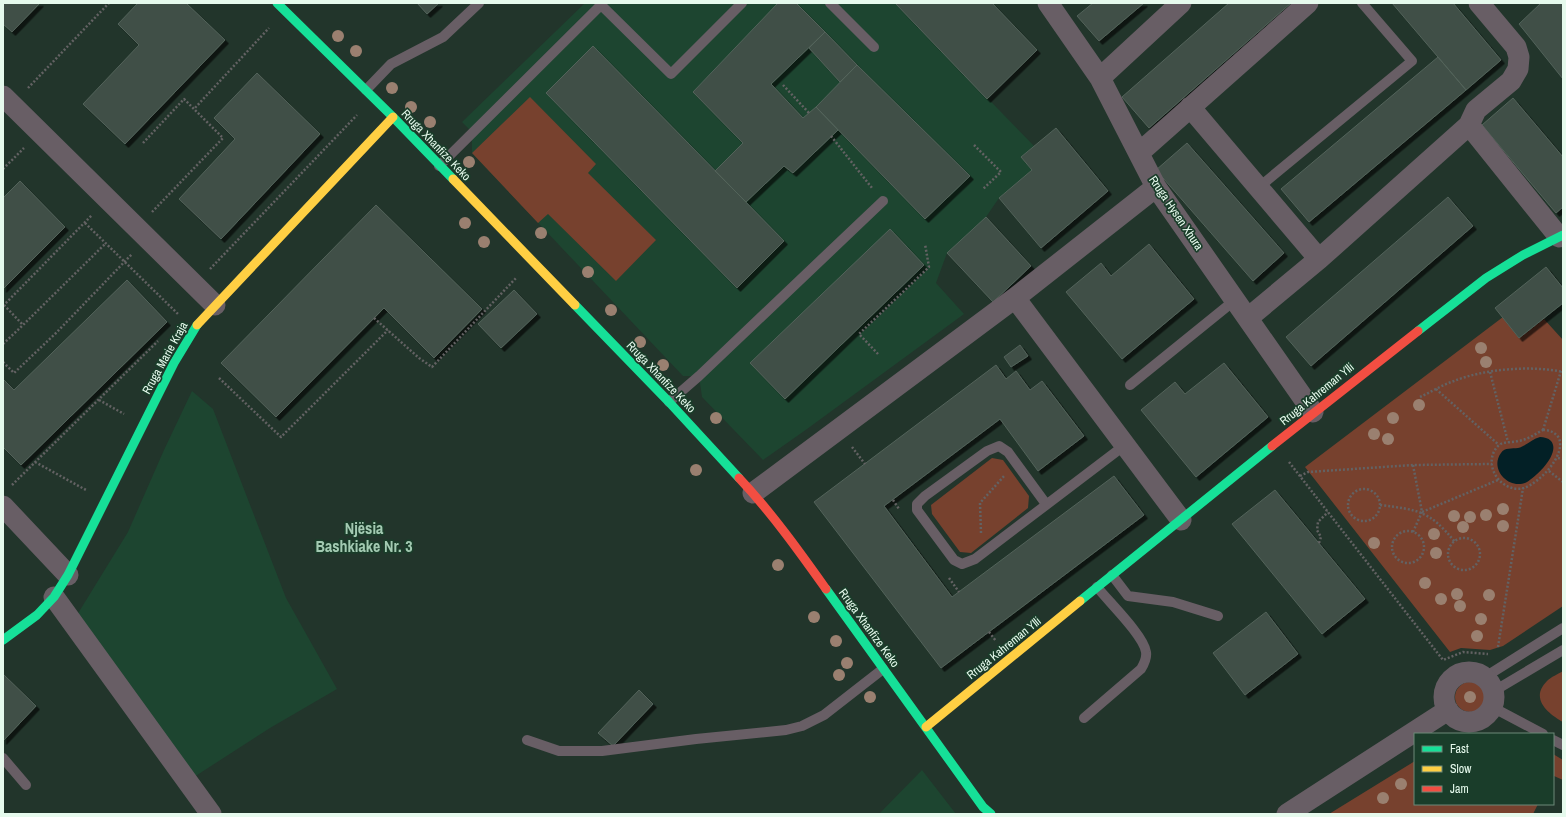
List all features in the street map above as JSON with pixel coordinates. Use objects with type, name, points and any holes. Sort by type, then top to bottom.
[{"type":"street","name":"Rruga Xhanfize Keko","points":[[277,3],[393,117],[670,402],[753,493],[797,548],[985,810],[991,814]]},
{"type":"street","name":"Rruga Hysen Xhura","points":[[1048,3],[1100,78],[1156,187],[1313,412]]},
{"type":"street","points":[[1100,78],[1181,3]]},
{"type":"street","points":[[1139,153],[1308,3]]},
{"type":"street","points":[[1248,318],[1319,259],[1469,125],[1476,110],[1511,81],[1518,69],[1519,58],[1516,47],[1479,3]]},
{"type":"street","points":[[7,100],[215,305]]},
{"type":"street","points":[[1190,108],[1319,259]]},
{"type":"street","name":"Rruga Marie Kraja","points":[[3,640],[37,615],[54,597],[68,575],[184,344],[195,327],[393,117]]},
{"type":"street","points":[[1469,125],[1561,236]]},
{"type":"street","points":[[753,493],[1015,298],[1156,187]]},
{"type":"street","name":"Rruga Kahreman Ylli","points":[[926,727],[1313,412],[1486,278],[1523,255],[1561,236]]},
{"type":"street","points":[[1015,298],[1181,520]]},
{"type":"street","points":[[6,498],[68,575]]},
{"type":"street","points":[[54,597],[211,814]]},
{"type":"street","points":[[1463,672],[1478,673],[1490,692],[1488,714],[1482,718],[1467,722],[1453,716],[1448,710],[1445,703],[1446,688],[1450,681],[1463,672]]},
{"type":"street","points":[[1286,814],[1448,710]]},
{"type":"lane","points":[[366,90],[391,64],[443,37],[479,3]]},
{"type":"lane","points":[[440,166],[601,5],[671,74],[742,3]]},
{"type":"lane","points":[[830,3],[874,47]]},
{"type":"lane","points":[[1258,188],[1412,61],[1362,3]]},
{"type":"lane","points":[[670,402],[883,200]]},
{"type":"lane","points":[[1130,385],[1235,300]]},
{"type":"lane","points":[[1046,504],[1016,463],[1004,449],[999,446],[993,448],[925,496],[917,504],[917,510],[954,560],[962,564],[982,554],[1125,445]]},
{"type":"lane","points":[[1112,575],[1128,596],[1173,602],[1218,616]]},
{"type":"lane","points":[[1084,718],[1141,669],[1145,662],[1146,653],[1141,638],[1097,587]]},
{"type":"lane","points":[[1490,692],[1563,628]]},
{"type":"lane","points":[[1490,692],[1563,650]]},
{"type":"lane","points":[[526,740],[559,751],[602,751],[696,739],[786,730],[802,726],[824,715],[884,669]]},
{"type":"lane","points":[[1490,692],[1542,733]]},
{"type":"lane","points":[[1554,740],[1563,745]]},
{"type":"lane","points":[[3,758],[26,784]]},
{"type":"path","points":[[7,100],[109,3]]},
{"type":"path","points":[[194,109],[272,25]]},
{"type":"path","points":[[783,85],[809,113]]},
{"type":"path","points":[[136,228],[223,138],[184,100],[143,143]]},
{"type":"path","points":[[195,285],[360,112]]},
{"type":"path","points":[[3,169],[40,132]]},
{"type":"path","points":[[831,136],[883,200]]},
{"type":"path","points":[[974,145],[1002,172],[983,189]]},
{"type":"path","points":[[23,325],[4,306],[84,224],[182,317]]},
{"type":"path","points":[[3,344],[105,244]]},
{"type":"path","points":[[878,354],[859,334],[929,267],[925,244]]},
{"type":"path","points":[[3,362],[14,373],[124,263]]},
{"type":"path","points":[[374,318],[432,367],[517,277]]},
{"type":"path","points":[[219,378],[280,437],[388,330]]},
{"type":"path","points":[[6,498],[35,462],[161,338]]},
{"type":"path","points":[[1420,397],[1453,381],[1490,372],[1525,369],[1562,372],[1543,430]]},
{"type":"path","points":[[1490,372],[1508,442]]},
{"type":"path","points":[[1436,389],[1499,445]]},
{"type":"path","points":[[1543,430],[1553,432],[1560,439],[1561,448],[1558,458],[1549,471],[1535,482],[1523,488],[1512,488],[1504,485],[1498,480],[1492,464],[1492,456],[1499,445],[1522,440],[1543,430]]},
{"type":"path","points":[[1274,444],[1443,660],[1463,652],[1489,654],[1496,652],[1523,488]]},
{"type":"path","points":[[1558,458],[1563,459]]},
{"type":"path","points":[[35,462],[105,501]]},
{"type":"path","points":[[982,554],[980,503],[1016,463]]},
{"type":"path","points":[[1300,476],[1308,472],[1413,465],[1492,464]]},
{"type":"path","points":[[1413,465],[1422,512],[1413,532]]},
{"type":"path","points":[[1549,471],[1563,482]]},
{"type":"path","points":[[1422,512],[1498,480]]},
{"type":"path","points":[[1364,489],[1369,490],[1377,496],[1380,505],[1376,515],[1367,521],[1357,519],[1352,516],[1348,506],[1348,501],[1354,493],[1364,489]]},
{"type":"path","points":[[1380,505],[1410,508],[1422,512],[1445,530],[1455,542]]},
{"type":"path","points":[[1319,543],[1322,537],[1317,530],[1318,522],[1328,512]]},
{"type":"path","points":[[1409,531],[1413,532],[1422,540],[1424,551],[1421,556],[1412,563],[1401,562],[1394,555],[1392,546],[1393,541],[1400,533],[1409,531]]},
{"type":"path","points":[[1459,539],[1469,539],[1477,545],[1480,554],[1477,564],[1474,567],[1463,570],[1453,566],[1450,562],[1449,551],[1455,542],[1459,539]]},
{"type":"shaded area","points":[[585,3],[895,3],[1034,146],[1021,157],[1032,170],[999,198],[986,217],[947,253],[936,283],[964,314],[763,460],[702,397],[699,376],[683,376],[472,153],[472,132],[462,122]]},
{"type":"shaded area","points":[[530,97],[596,164],[588,173],[656,240],[616,281],[548,214],[538,223],[472,153]]},
{"type":"shaded area","points":[[1503,317],[1519,338],[1544,319],[1563,340],[1563,606],[1503,646],[1490,650],[1461,648],[1450,652],[1305,467]]},
{"type":"shaded area","points":[[192,391],[213,409],[286,598],[337,689],[270,728],[194,777],[77,615],[128,532]]},
{"type":"shaded area","points":[[992,458],[1003,460],[1029,496],[1028,508],[971,553],[960,552],[932,514],[931,505]]},
{"type":"shaded area","points":[[1563,671],[1563,722],[1547,710],[1540,700],[1540,694],[1547,681]]},
{"type":"shaded area","points":[[1470,682],[1476,683],[1484,691],[1484,703],[1476,711],[1470,712],[1464,711],[1456,703],[1455,697],[1456,691],[1464,683]]},
{"type":"shaded area","points":[[1554,755],[1563,760],[1563,780],[1554,776]]},
{"type":"shaded area","points":[[1414,762],[1414,805],[1538,805],[1533,814],[1329,814]]},
{"type":"shaded area","points":[[922,770],[956,814],[879,814]]},
{"type":"water","points":[[1540,437],[1549,439],[1553,446],[1553,452],[1542,470],[1527,482],[1520,484],[1514,484],[1503,477],[1497,466],[1501,453],[1507,449],[1521,447]]},
{"type":"building","points":[[3,3],[40,3],[12,32],[3,24]]},
{"type":"building","points":[[138,3],[186,3],[225,40],[125,144],[83,104],[139,45],[118,24]]},
{"type":"building","points":[[417,3],[439,3],[427,14]]},
{"type":"building","points":[[778,3],[796,3],[825,32],[771,84],[803,118],[816,107],[838,130],[793,173],[784,166],[746,202],[715,171],[743,143],[693,92]]},
{"type":"building","points":[[895,3],[992,3],[1037,50],[987,99]]},
{"type":"building","points":[[1093,3],[1144,3],[1099,41],[1077,16]]},
{"type":"building","points":[[1229,3],[1291,3],[1149,128],[1122,97]]},
{"type":"building","points":[[1392,3],[1453,3],[1501,60],[1466,90]]},
{"type":"building","points":[[1541,3],[1563,3],[1563,79],[1519,24]]},
{"type":"building","points":[[825,32],[857,65],[840,82],[809,48]]},
{"type":"building","points":[[593,46],[784,241],[737,288],[546,93]]},
{"type":"building","points":[[1438,57],[1466,90],[1309,222],[1281,189]]},
{"type":"building","points":[[857,65],[970,176],[925,219],[816,107]]},
{"type":"building","points":[[257,73],[320,134],[221,239],[179,199],[235,139],[214,118]]},
{"type":"building","points":[[1513,98],[1563,157],[1563,207],[1556,213],[1482,125]]},
{"type":"building","points":[[1056,128],[1108,191],[1041,248],[999,198],[1032,170],[1021,157]]},
{"type":"building","points":[[1187,143],[1284,253],[1253,281],[1156,170]]},
{"type":"building","points":[[20,181],[65,227],[3,289],[3,198]]},
{"type":"building","points":[[1448,197],[1473,226],[1311,366],[1286,337]]},
{"type":"building","points":[[376,205],[482,309],[434,358],[384,308],[276,417],[221,363]]},
{"type":"building","points":[[986,217],[1031,266],[993,302],[947,253]]},
{"type":"building","points":[[890,229],[924,265],[785,399],[750,363]]},
{"type":"building","points":[[1149,244],[1194,299],[1122,359],[1066,292],[1101,263],[1111,276]]},
{"type":"building","points":[[1546,267],[1563,288],[1563,303],[1519,338],[1495,308]]},
{"type":"building","points":[[127,280],[167,322],[21,465],[3,447],[3,379],[14,390]]},
{"type":"building","points":[[514,290],[537,314],[501,348],[478,324]]},
{"type":"building","points":[[1020,345],[1028,356],[1011,367],[1004,357]]},
{"type":"building","points":[[1224,363],[1268,417],[1196,477],[1141,410],[1175,382],[1185,394]]},
{"type":"building","points":[[996,365],[1006,379],[1016,371],[1030,390],[1042,381],[1084,436],[1038,471],[1000,419],[884,506],[952,597],[1114,476],[1144,515],[941,668],[814,502]]},
{"type":"building","points":[[1275,490],[1365,599],[1322,634],[1232,524]]},
{"type":"building","points":[[1266,612],[1298,654],[1245,695],[1213,653]]},
{"type":"building","points":[[3,674],[36,706],[3,741]]},
{"type":"building","points":[[639,690],[653,704],[613,746],[598,733]]},
{"type":"traffic: fast","points":[[277,3],[393,117],[453,179]]},
{"type":"traffic: fast","points":[[1418,331],[1486,278],[1523,255],[1563,235]]},
{"type":"traffic: fast","points":[[575,305],[669,402],[739,478]]},
{"type":"traffic: fast","points":[[3,640],[37,615],[54,597],[68,575],[174,363],[197,325]]},
{"type":"traffic: fast","points":[[1080,601],[1272,446]]},
{"type":"traffic: fast","points":[[826,589],[983,807],[991,814]]},
{"type":"traffic: slow","points":[[197,325],[393,117]]},
{"type":"traffic: slow","points":[[453,179],[575,305]]},
{"type":"traffic: slow","points":[[926,727],[1080,601]]},
{"type":"traffic: jam","points":[[1272,446],[1418,331]]},
{"type":"traffic: jam","points":[[739,478],[795,546],[826,589]]},
{"type":"district","name":"Njësia Bashkiake Nr. 3","points":[[364,537]]}]
